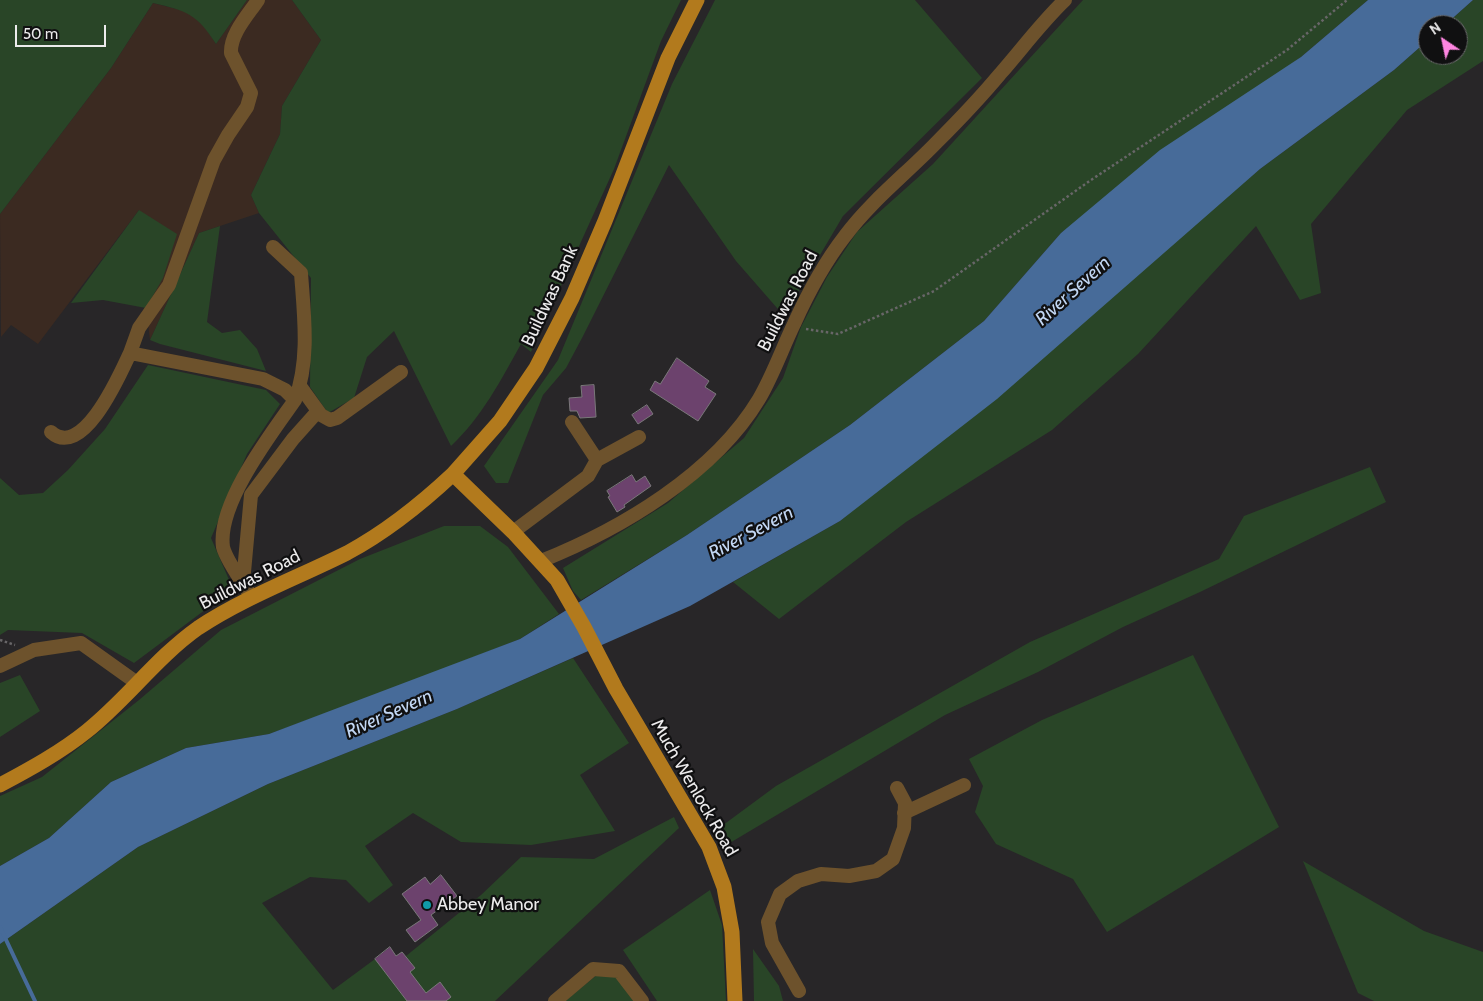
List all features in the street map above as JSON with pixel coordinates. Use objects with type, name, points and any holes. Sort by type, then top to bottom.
[{"type":"main road","name":"Buildwas Bank","points":[[453,474],[500,421],[536,368],[572,298],[605,221],[668,58],[697,0]]},
{"type":"main road","points":[[453,474],[514,532],[541,561]]},
{"type":"main road","name":"Buildwas Road","points":[[1,783],[34,767],[88,731],[137,682],[196,630],[252,597],[342,555],[379,534],[431,495],[453,474]]},
{"type":"main road","name":"Much Wenlock Road","points":[[541,561],[557,580],[630,714],[717,864],[724,887],[732,932],[735,1001]]},
{"type":"street","points":[[51,432],[56,436],[63,437],[75,433],[89,424],[108,399],[130,353],[139,328],[169,285],[214,160],[247,107],[251,93],[231,53],[230,46],[258,0]]},
{"type":"street","name":"Buildwas Road","points":[[541,561],[572,548],[650,504],[706,463],[724,445],[759,399],[775,370],[811,288],[846,234],[867,210],[936,144],[1000,74],[1041,23],[1066,0]]},
{"type":"street","points":[[252,597],[223,547],[229,503],[262,447],[295,400],[300,386],[304,314],[301,273],[273,247]]},
{"type":"street","points":[[130,353],[263,379],[285,390],[295,400]]},
{"type":"street","points":[[300,386],[325,419],[337,418],[401,372]]},
{"type":"street","points":[[243,583],[251,495],[293,438],[318,411]]},
{"type":"street","points":[[572,422],[597,460]]},
{"type":"street","points":[[514,532],[588,476],[597,460],[639,437]]},
{"type":"street","points":[[4,664],[34,650],[81,643],[137,682]]},
{"type":"street","points":[[904,813],[964,784]]},
{"type":"street","points":[[799,991],[772,943],[768,922],[780,894],[798,882],[821,874],[849,876],[876,871],[893,859],[904,828],[905,803],[897,788]]},
{"type":"street","points":[[555,1001],[593,970],[619,970],[642,1001]]},
{"type":"path","points":[[794,324],[814,331],[838,334],[934,291],[1091,180],[1287,50],[1347,0]]},
{"type":"shaded area","points":[[247,0],[292,0],[321,40],[282,106],[280,134],[251,195],[259,213],[199,233],[150,340],[139,210],[38,344],[11,325],[1,337],[0,214],[111,68],[153,3],[189,12],[205,27],[216,44]]},
{"type":"green space","points":[[0,0],[247,0],[216,44],[203,26],[190,15],[153,3],[111,68],[0,214]]},
{"type":"green space","points":[[292,0],[681,0],[661,41],[614,169],[531,352],[521,344],[481,410],[451,446],[394,331],[367,357],[354,398],[328,413],[310,387],[311,278],[259,213],[251,195],[280,134],[282,106],[321,40]]},
{"type":"green space","points":[[715,0],[915,0],[982,78],[843,216],[784,316],[736,261],[669,165],[566,368],[543,395],[508,483],[496,483],[484,466],[558,360],[672,84]]},
{"type":"green space","points":[[1083,0],[1368,0],[1301,57],[1061,233],[984,321],[850,425],[687,535],[581,600],[573,591],[563,568],[668,503],[744,438],[783,378],[801,327],[827,277],[857,232],[933,164]]},
{"type":"green space","points":[[1473,0],[1483,0],[1483,61],[1407,110],[1311,224],[1321,293],[1300,300],[1256,226],[1138,354],[1052,430],[906,522],[779,619],[733,582],[840,521],[1260,169],[1394,70],[1418,49],[1418,65],[1468,65],[1468,15],[1456,15]]},
{"type":"green space","points":[[139,210],[177,234],[163,278],[146,308],[103,300],[71,303]]},
{"type":"green space","points":[[220,226],[207,322],[222,333],[240,330],[257,349],[266,371],[150,340],[199,233]]},
{"type":"green space","points":[[148,365],[266,390],[280,404],[247,454],[211,538],[233,589],[134,663],[82,633],[8,630],[0,635],[0,478],[19,495],[43,493],[68,470],[105,429]]},
{"type":"green space","points":[[1370,467],[1386,502],[1123,627],[1038,672],[945,715],[723,847],[715,831],[776,786],[1030,642],[1219,559],[1244,516]]},
{"type":"green space","points":[[444,526],[480,526],[508,547],[559,614],[520,639],[382,693],[269,734],[186,748],[111,782],[49,838],[0,866],[0,796],[42,777],[139,700],[221,630],[360,559]]},
{"type":"green space","points":[[1193,655],[1279,827],[1107,932],[1073,879],[996,844],[975,812],[983,786],[969,759],[1042,720]]},
{"type":"green space","points":[[573,658],[629,743],[580,775],[615,831],[531,845],[461,842],[413,813],[365,846],[393,885],[369,903],[346,880],[310,877],[262,903],[333,990],[375,959],[407,1001],[0,1001],[0,944],[138,847],[268,784],[457,709]]},
{"type":"green space","points":[[20,675],[40,711],[0,737],[0,683]]},
{"type":"green space","points":[[674,817],[679,828],[495,1001],[419,1001],[410,972],[415,968],[406,956],[481,895],[521,857],[594,859]]},
{"type":"green space","points":[[1303,861],[1424,931],[1483,952],[1483,1001],[1374,1001],[1358,993]]},
{"type":"green space","points":[[710,890],[722,925],[726,1001],[657,1001],[623,950]]},
{"type":"green space","points":[[753,949],[779,986],[783,1001],[754,1001]]},
{"type":"green space","points":[[598,974],[616,974],[636,1001],[565,1001]]},
{"type":"water","name":"River Severn","points":[[1368,0],[1473,0],[1456,15],[1418,15],[1418,49],[1394,70],[1260,169],[997,399],[840,521],[690,606],[457,709],[268,784],[138,847],[0,944],[0,866],[49,838],[111,782],[186,748],[269,734],[520,639],[687,535],[850,425],[984,321],[1061,233],[1160,150],[1301,57]]},
{"type":"building","points":[[677,358],[709,381],[705,387],[716,394],[698,421],[650,390],[655,381],[660,384]]},
{"type":"building","points":[[594,385],[596,417],[580,418],[577,411],[570,411],[569,398],[582,397],[581,386]]},
{"type":"building","points":[[647,405],[653,414],[638,424],[632,415]]},
{"type":"building","points":[[632,475],[636,482],[645,476],[651,486],[617,512],[608,497],[610,496],[607,491]]},
{"type":"building","name":"Abbey Manor","points":[[441,875],[457,896],[431,915],[438,925],[415,942],[406,930],[421,920],[402,894],[425,877],[430,884]]},
{"type":"building","points":[[390,947],[396,956],[402,952],[415,968],[410,972],[426,993],[440,982],[451,997],[446,1001],[407,1001],[375,959]]},
{"type":"waterway","points":[[0,927],[35,1001]]},
{"type":"place","name":"Abbey Manor","points":[[427,905]]}]
